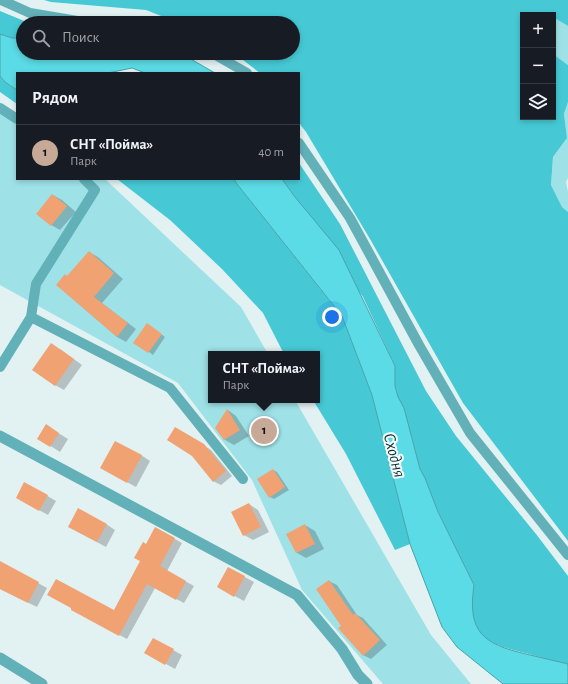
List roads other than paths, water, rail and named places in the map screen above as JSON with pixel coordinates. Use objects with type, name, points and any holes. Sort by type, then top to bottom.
[{"type":"street","points":[[0,436],[297,595],[342,649],[358,675],[368,684]]},
{"type":"street","points":[[0,658],[42,684]]},
{"type":"lane","points":[[1,0],[30,13],[48,16]]},
{"type":"lane","points":[[224,60],[245,72]]},
{"type":"lane","points":[[0,108],[16,118]]},
{"type":"lane","points":[[300,144],[350,218],[418,345],[470,433],[568,555]]},
{"type":"lane","points":[[0,367],[31,318],[36,284],[95,190],[85,180]]},
{"type":"lane","points":[[31,318],[170,388],[244,479]]},
{"type":"water","points":[[0,34],[16,38],[16,60],[192,60],[213,72],[142,72],[132,68],[113,72],[16,72],[16,89],[5,82],[0,76]]},
{"type":"water","name":"Сходня","points":[[235,180],[283,180],[339,250],[395,366],[395,386],[398,397],[404,408],[420,469],[438,512],[474,585],[472,601],[476,625],[481,633],[499,646],[568,664],[568,684],[503,684],[457,647],[442,627],[410,544],[372,395],[342,316]]},
{"type":"place","name":"СНТ «Пойма»","points":[[264,431]]}]
